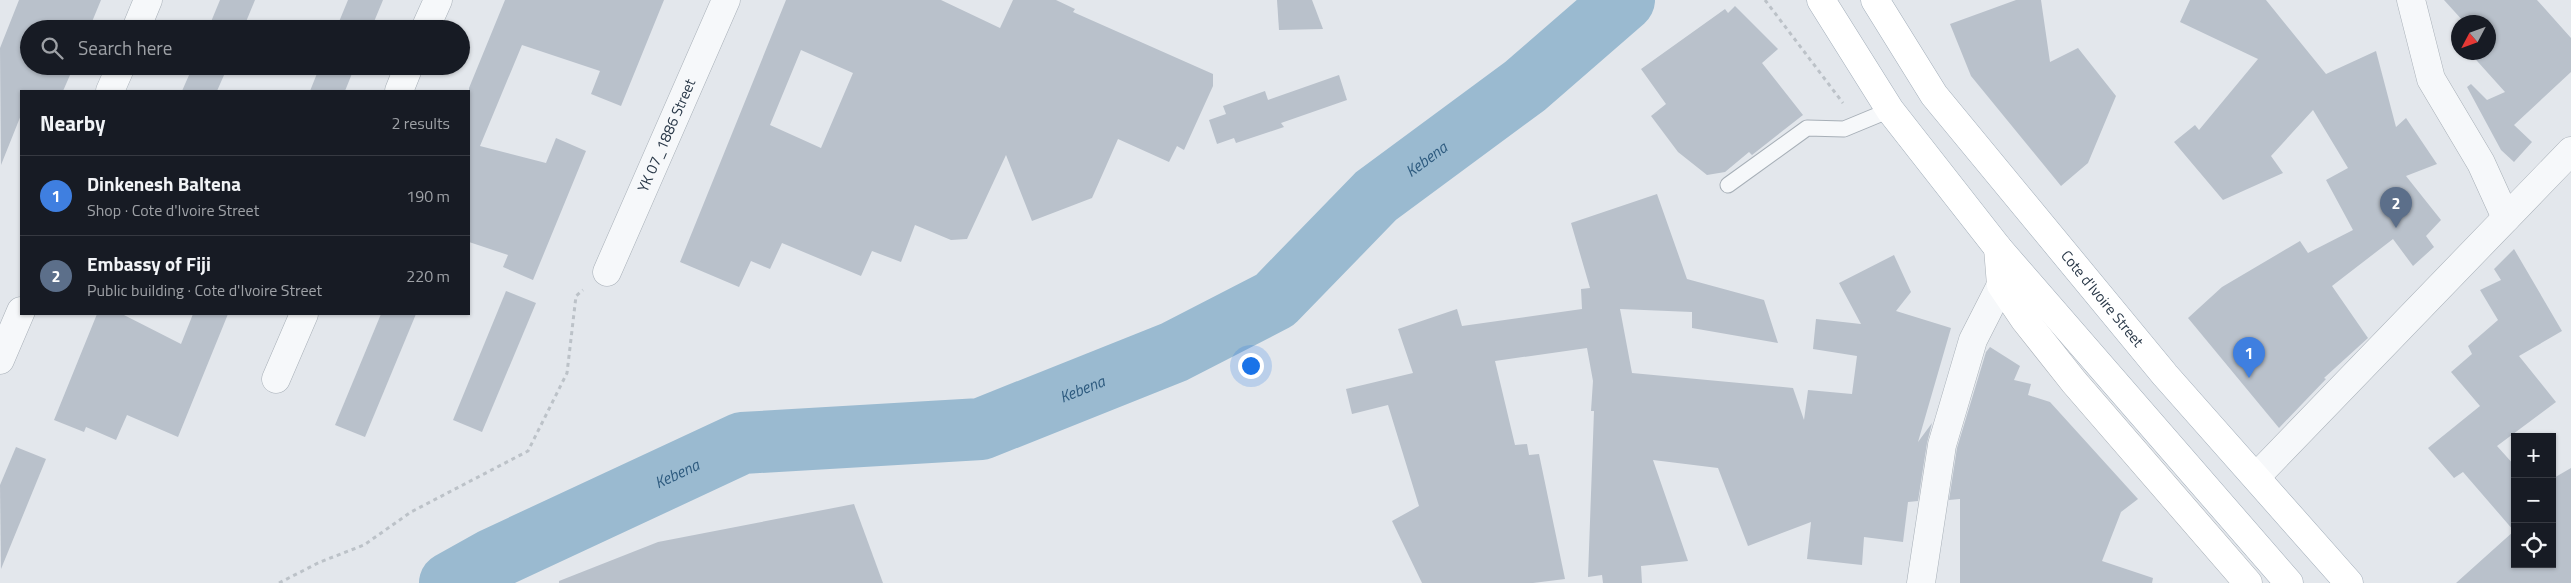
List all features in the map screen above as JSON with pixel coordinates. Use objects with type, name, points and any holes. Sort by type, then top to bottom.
[{"type":"main road","points":[[1821,0],[1890,110],[1998,248],[2288,583]]},
{"type":"main road","name":"Cote d'Ivoire Street","points":[[1875,0],[1934,95],[2165,375],[2349,583]]},
{"type":"main road","points":[[1998,248],[2001,285],[2024,319],[2074,382],[2248,583]]},
{"type":"street","points":[[140,20],[148,0]]},
{"type":"street","points":[[430,20],[438,0]]},
{"type":"street","name":"YK 07_1886 Street","points":[[607,272],[726,0]]},
{"type":"street","points":[[2411,0],[2431,79],[2481,163],[2506,218]]},
{"type":"street","points":[[110,90],[117,75]]},
{"type":"street","points":[[399,90],[406,75]]},
{"type":"street","points":[[2256,477],[2571,151]]},
{"type":"street","points":[[1921,583],[1942,445],[1974,340],[2001,285]]},
{"type":"street","points":[[0,360],[20,313]]},
{"type":"street","points":[[276,379],[304,315]]},
{"type":"lane","points":[[1728,184],[1807,128],[1844,129],[1890,110]]},
{"type":"path","points":[[1765,0],[1858,123]]},
{"type":"path","points":[[279,583],[320,562],[364,545],[411,512],[528,451],[567,373],[576,296],[607,272]]},
{"type":"building","points":[[19,0],[101,0],[93,20],[20,20],[20,75],[70,75],[63,90],[20,90],[20,118],[1,165],[0,48]]},
{"type":"building","points":[[220,0],[255,0],[247,20],[212,20]]},
{"type":"building","points":[[348,0],[383,0],[375,20],[340,20]]},
{"type":"building","points":[[505,0],[664,0],[621,106],[591,94],[600,71],[522,45],[480,146],[546,163],[556,138],[586,151],[533,280],[503,267],[508,255],[470,242],[469,88]]},
{"type":"building","points":[[786,0],[941,0],[1000,28],[1013,0],[1056,0],[1075,9],[1073,12],[1213,74],[1213,86],[1184,150],[1177,146],[1169,162],[1118,139],[1092,198],[1032,221],[1006,155],[967,239],[951,240],[915,225],[901,262],[872,251],[861,276],[782,243],[770,269],[751,261],[739,287],[680,262]],"holes":[[[801,50],[853,73],[821,148],[770,125]]]},
{"type":"building","points":[[1277,0],[1312,0],[1323,29],[1279,30]]},
{"type":"building","points":[[2016,0],[2041,0],[2050,62],[2078,48],[2116,96],[2088,163],[2061,186],[1971,76],[1950,24]]},
{"type":"building","points":[[2190,0],[2266,0],[2326,74],[2376,51],[2396,127],[2406,118],[2437,164],[2406,176],[2441,220],[2426,236],[2434,247],[2413,266],[2393,239],[2332,286],[2368,338],[2324,378],[2326,379],[2279,428],[2188,318],[2222,287],[2300,241],[2308,253],[2353,230],[2326,180],[2348,168],[2313,110],[2271,156],[2283,173],[2223,200],[2174,142],[2195,125],[2199,130],[2258,59],[2180,22]]},
{"type":"building","points":[[2444,0],[2537,0],[2571,38],[2571,72],[2514,125],[2532,142],[2514,162],[2501,150],[2467,87],[2471,84],[2487,100],[2505,92],[2476,60],[2496,60],[2496,15],[2458,15]]},
{"type":"building","points":[[1735,6],[1778,49],[1762,63],[1803,115],[1752,155],[1749,152],[1725,172],[1707,175],[1678,152],[1651,116],[1666,104],[1641,69],[1725,9],[1728,13]]},
{"type":"building","points":[[189,75],[224,75],[217,90],[182,90]]},
{"type":"building","points":[[316,75],[351,75],[345,90],[310,90]]},
{"type":"building","points":[[1339,75],[1347,100],[1281,123],[1284,127],[1236,143],[1234,138],[1217,144],[1209,120],[1226,114],[1223,106],[1265,91],[1268,100]]},
{"type":"building","points":[[1657,194],[1687,279],[1764,300],[1778,343],[1692,328],[1692,312],[1620,309],[1632,373],[1793,388],[1804,420],[1808,390],[1852,394],[1857,356],[1813,349],[1816,319],[1861,324],[1839,283],[1894,255],[1911,292],[1896,311],[1951,328],[1918,442],[1932,423],[1918,501],[1908,502],[1903,542],[1864,537],[1862,565],[1807,559],[1811,522],[1748,546],[1718,468],[1653,460],[1688,561],[1641,566],[1642,583],[1603,583],[1602,575],[1588,577],[1594,411],[1591,411],[1593,381],[1587,348],[1495,361],[1515,445],[1527,444],[1529,455],[1539,454],[1565,579],[1533,583],[1422,583],[1392,521],[1419,506],[1388,405],[1352,414],[1346,389],[1413,373],[1398,329],[1457,309],[1462,326],[1582,309],[1581,289],[1590,288],[1571,223]]},
{"type":"building","points":[[2514,249],[2562,331],[2519,356],[2556,402],[2514,433],[2511,433],[2511,436],[2497,446],[2511,462],[2511,528],[2463,472],[2454,478],[2428,448],[2480,406],[2451,372],[2472,354],[2468,346],[2498,320],[2480,290],[2501,280],[2494,269]]},
{"type":"building","points":[[506,291],[536,303],[482,432],[453,420]]},
{"type":"building","points":[[97,315],[124,315],[181,344],[193,315],[228,315],[178,437],[127,415],[116,440],[86,427],[84,432],[54,420]]},
{"type":"building","points":[[381,315],[416,315],[365,437],[335,425]]},
{"type":"building","points":[[1990,347],[2020,366],[2014,380],[2031,384],[2028,395],[2050,402],[2138,499],[2121,512],[2102,561],[2153,578],[2152,583],[1960,583],[1960,499],[1949,500],[1957,448],[1986,352]]},
{"type":"building","points":[[16,447],[46,459],[1,569],[0,485]]},
{"type":"building","points":[[2571,468],[2571,583],[2456,583],[2511,534],[2511,568],[2556,568],[2556,477]]},
{"type":"building","points":[[854,504],[883,583],[559,583],[559,581],[658,542]]},
{"type":"waterway","name":"Kebena","points":[[450,583],[493,559],[742,443],[981,429],[1174,352],[1275,300],[1376,196],[1525,86],[1624,0]]},
{"type":"place","name":"Embassy of Fiji","points":[[2396,228]]},
{"type":"place","name":"Dinkenesh Baltena","points":[[2249,378]]}]
